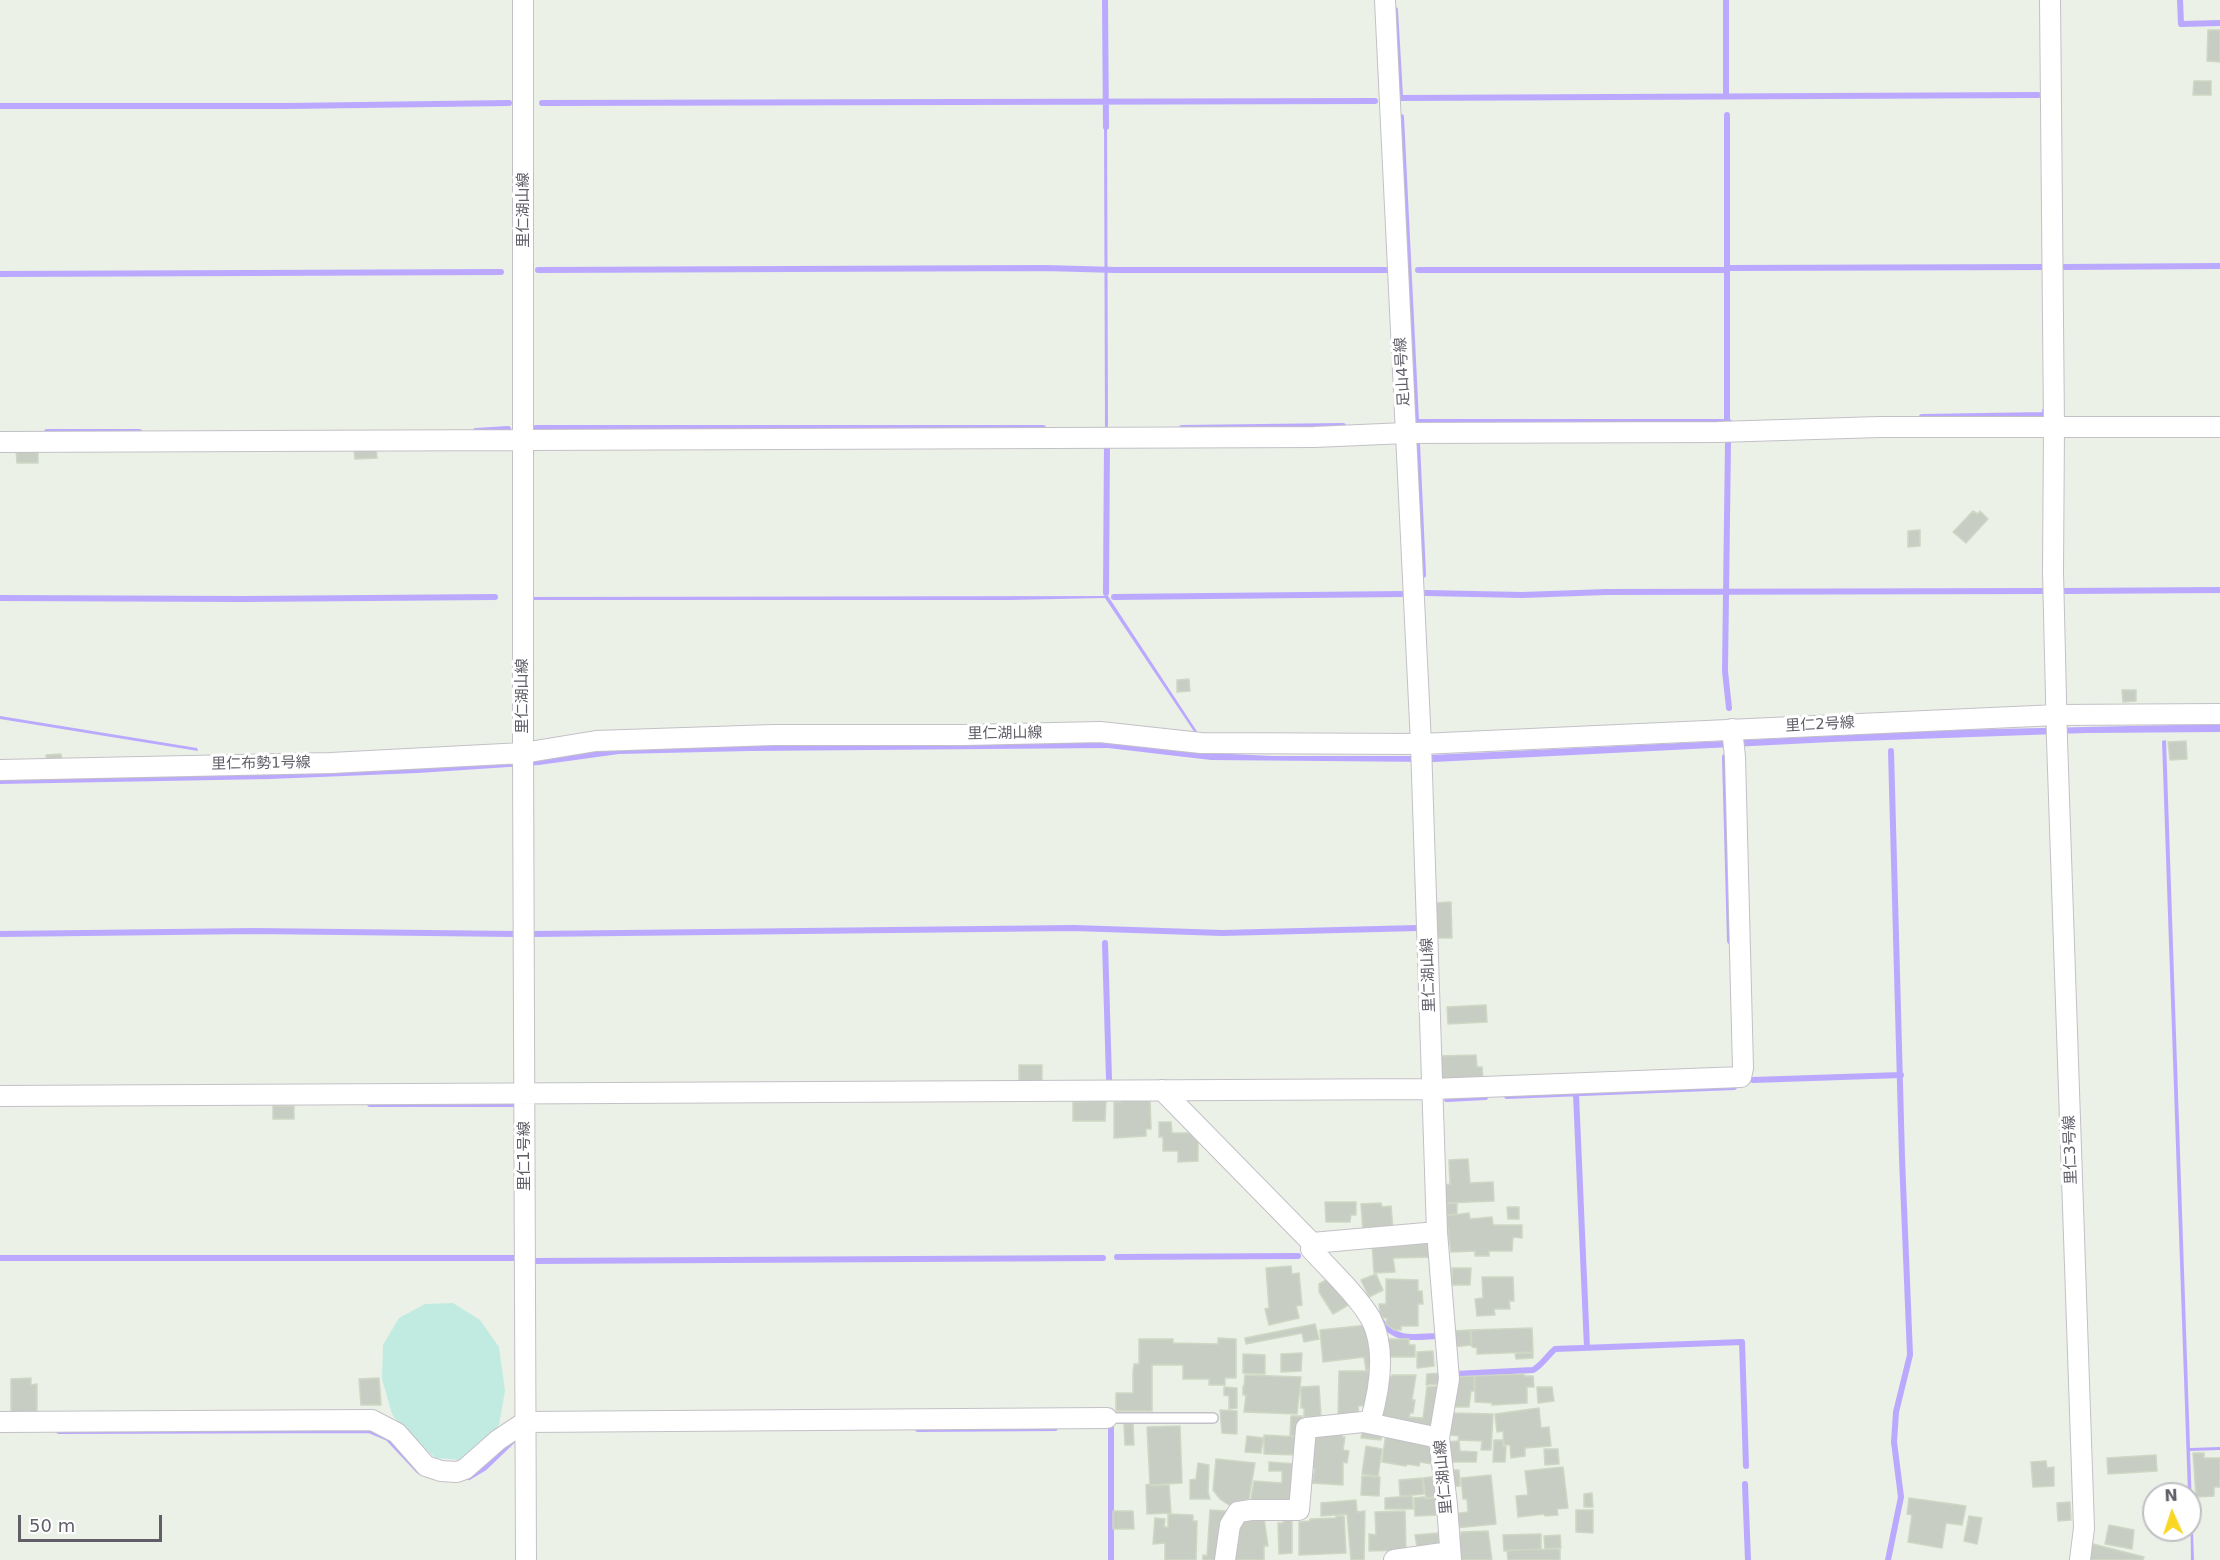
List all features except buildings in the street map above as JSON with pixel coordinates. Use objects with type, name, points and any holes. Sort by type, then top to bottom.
[{"type":"street","name":"里仁湖山線","points":[[523,0],[523,753],[596,741],[772,735],[1100,732],[1201,744],[1421,744],[1437,1232],[1449,1378],[1439,1438],[1448,1505],[1450,1556]]},
{"type":"street","name":"足山4号線","points":[[1386,0],[1421,744]]},
{"type":"street","name":"里仁3号線","points":[[2050,0],[2053,572],[2084,1528],[2080,1560]]},
{"type":"street","points":[[0,442],[1314,437],[1406,433],[1718,432],[1880,427],[2220,427]]},
{"type":"street","name":"里仁2号線","points":[[1421,744],[2057,715],[2220,714]]},
{"type":"street","points":[[0,1096],[1432,1089],[1741,1077],[1743,1068],[1732,729]]},
{"type":"street","name":"里仁布勢1号線","points":[[0,770],[331,763],[523,753]]},
{"type":"street","name":"里仁1号線","points":[[523,753],[526,1560]]},
{"type":"street","points":[[1162,1090],[1312,1243]]},
{"type":"street","points":[[1312,1243],[1437,1232]]},
{"type":"street","points":[[1312,1243],[1311,1249],[1371,1319],[1377,1335],[1380,1348],[1379,1375],[1370,1424]]},
{"type":"street","points":[[0,1422],[372,1420],[397,1433],[426,1466],[441,1471],[457,1472],[465,1469],[498,1440],[525,1422],[1107,1418]]},
{"type":"street","points":[[1225,1560],[1230,1525],[1238,1512],[1299,1510],[1306,1428],[1363,1422],[1439,1438]]},
{"type":"street","points":[[1394,1560],[1450,1556]]},
{"type":"lane","points":[[1107,1418],[1213,1418]]},
{"type":"shaded area","points":[[1104,119],[1107,119],[1108,430],[1105,430]]},
{"type":"shaded area","points":[[1108,596],[1200,736],[1197,736],[1105,598],[529,600],[529,597]]},
{"type":"shaded area","points":[[0,716],[197,748],[198,751],[0,719]]},
{"type":"shaded area","points":[[2220,725],[2220,732],[2086,733],[1831,742],[1434,762],[1211,760],[1108,748],[619,754],[539,765],[418,773],[270,779],[0,784],[0,779],[576,753],[626,748],[1110,742],[1210,753],[1272,756],[1410,756],[1951,730]]},
{"type":"shaded area","points":[[2047,739],[2050,739],[2076,1523],[2074,1524]]},
{"type":"shaded area","points":[[2166,740],[2190,1448],[2220,1447],[2220,1450],[2190,1451],[2191,1482],[2188,1482],[2162,741]]},
{"type":"shaded area","points":[[453,1303],[480,1320],[499,1347],[505,1391],[499,1425],[484,1444],[460,1460],[436,1458],[404,1431],[392,1414],[382,1379],[383,1345],[399,1318],[425,1304]]},
{"type":"shaded area","points":[[2191,1542],[2193,1542],[2194,1560],[2191,1560]]},
{"type":"waterway","points":[[1105,0],[1106,127]]},
{"type":"waterway","points":[[1726,0],[1726,96]]},
{"type":"waterway","points":[[2180,0],[2181,24],[2220,23]]},
{"type":"waterway","points":[[1395,10],[1400,96]]},
{"type":"waterway","points":[[1400,98],[2038,95]]},
{"type":"waterway","points":[[542,103],[1375,101]]},
{"type":"waterway","points":[[0,106],[509,103]]},
{"type":"waterway","points":[[1727,115],[1727,422]]},
{"type":"waterway","points":[[1401,117],[1416,421]]},
{"type":"waterway","points":[[2064,267],[2220,266]]},
{"type":"waterway","points":[[1727,268],[2044,267]]},
{"type":"waterway","points":[[538,270],[1045,268],[1387,270]]},
{"type":"waterway","points":[[1418,270],[1727,270]]},
{"type":"waterway","points":[[0,274],[501,272]]},
{"type":"waterway","points":[[1922,417],[2045,415],[2045,411]]},
{"type":"waterway","points":[[1417,422],[1729,422]]},
{"type":"waterway","points":[[1182,428],[1343,426]]},
{"type":"waterway","points":[[536,428],[1043,428]]},
{"type":"waterway","points":[[476,431],[508,429]]},
{"type":"waterway","points":[[47,432],[139,432]]},
{"type":"waterway","points":[[1106,593],[1107,440]]},
{"type":"waterway","points":[[1728,442],[1725,671],[1729,708]]},
{"type":"waterway","points":[[1417,443],[1423,575]]},
{"type":"waterway","points":[[2064,591],[2220,590]]},
{"type":"waterway","points":[[1426,593],[1522,595],[1606,592],[2048,591]]},
{"type":"waterway","points":[[1114,597],[1402,594]]},
{"type":"waterway","points":[[0,598],[495,597]]},
{"type":"waterway","points":[[1888,1560],[1901,1497],[1894,1442],[1896,1412],[1910,1355],[1902,1158],[1891,751]]},
{"type":"waterway","points":[[1725,757],[1730,941]]},
{"type":"waterway","points":[[532,934],[1074,928],[1222,933],[1418,928]]},
{"type":"waterway","points":[[0,934],[254,931],[516,934]]},
{"type":"waterway","points":[[1105,943],[1109,1079]]},
{"type":"waterway","points":[[1753,1080],[1901,1075]]},
{"type":"waterway","points":[[1507,1096],[1734,1087]]},
{"type":"waterway","points":[[1576,1094],[1587,1348]]},
{"type":"waterway","points":[[1447,1099],[1485,1097]]},
{"type":"waterway","points":[[370,1104],[513,1104]]},
{"type":"waterway","points":[[1117,1257],[1298,1256]]},
{"type":"waterway","points":[[0,1258],[514,1258]]},
{"type":"waterway","points":[[533,1261],[1103,1258]]},
{"type":"waterway","points":[[1381,1321],[1387,1328],[1399,1335],[1406,1337],[1438,1336],[1438,1340]]},
{"type":"waterway","points":[[1455,1374],[1533,1370],[1555,1349],[1742,1342],[1746,1466]]},
{"type":"waterway","points":[[1111,1424],[1111,1560]]},
{"type":"waterway","points":[[918,1429],[1055,1428]]},
{"type":"waterway","points":[[59,1431],[369,1430],[388,1438],[419,1471]]},
{"type":"waterway","points":[[469,1477],[484,1468],[512,1441]]},
{"type":"waterway","points":[[1745,1484],[1748,1560]]}]
